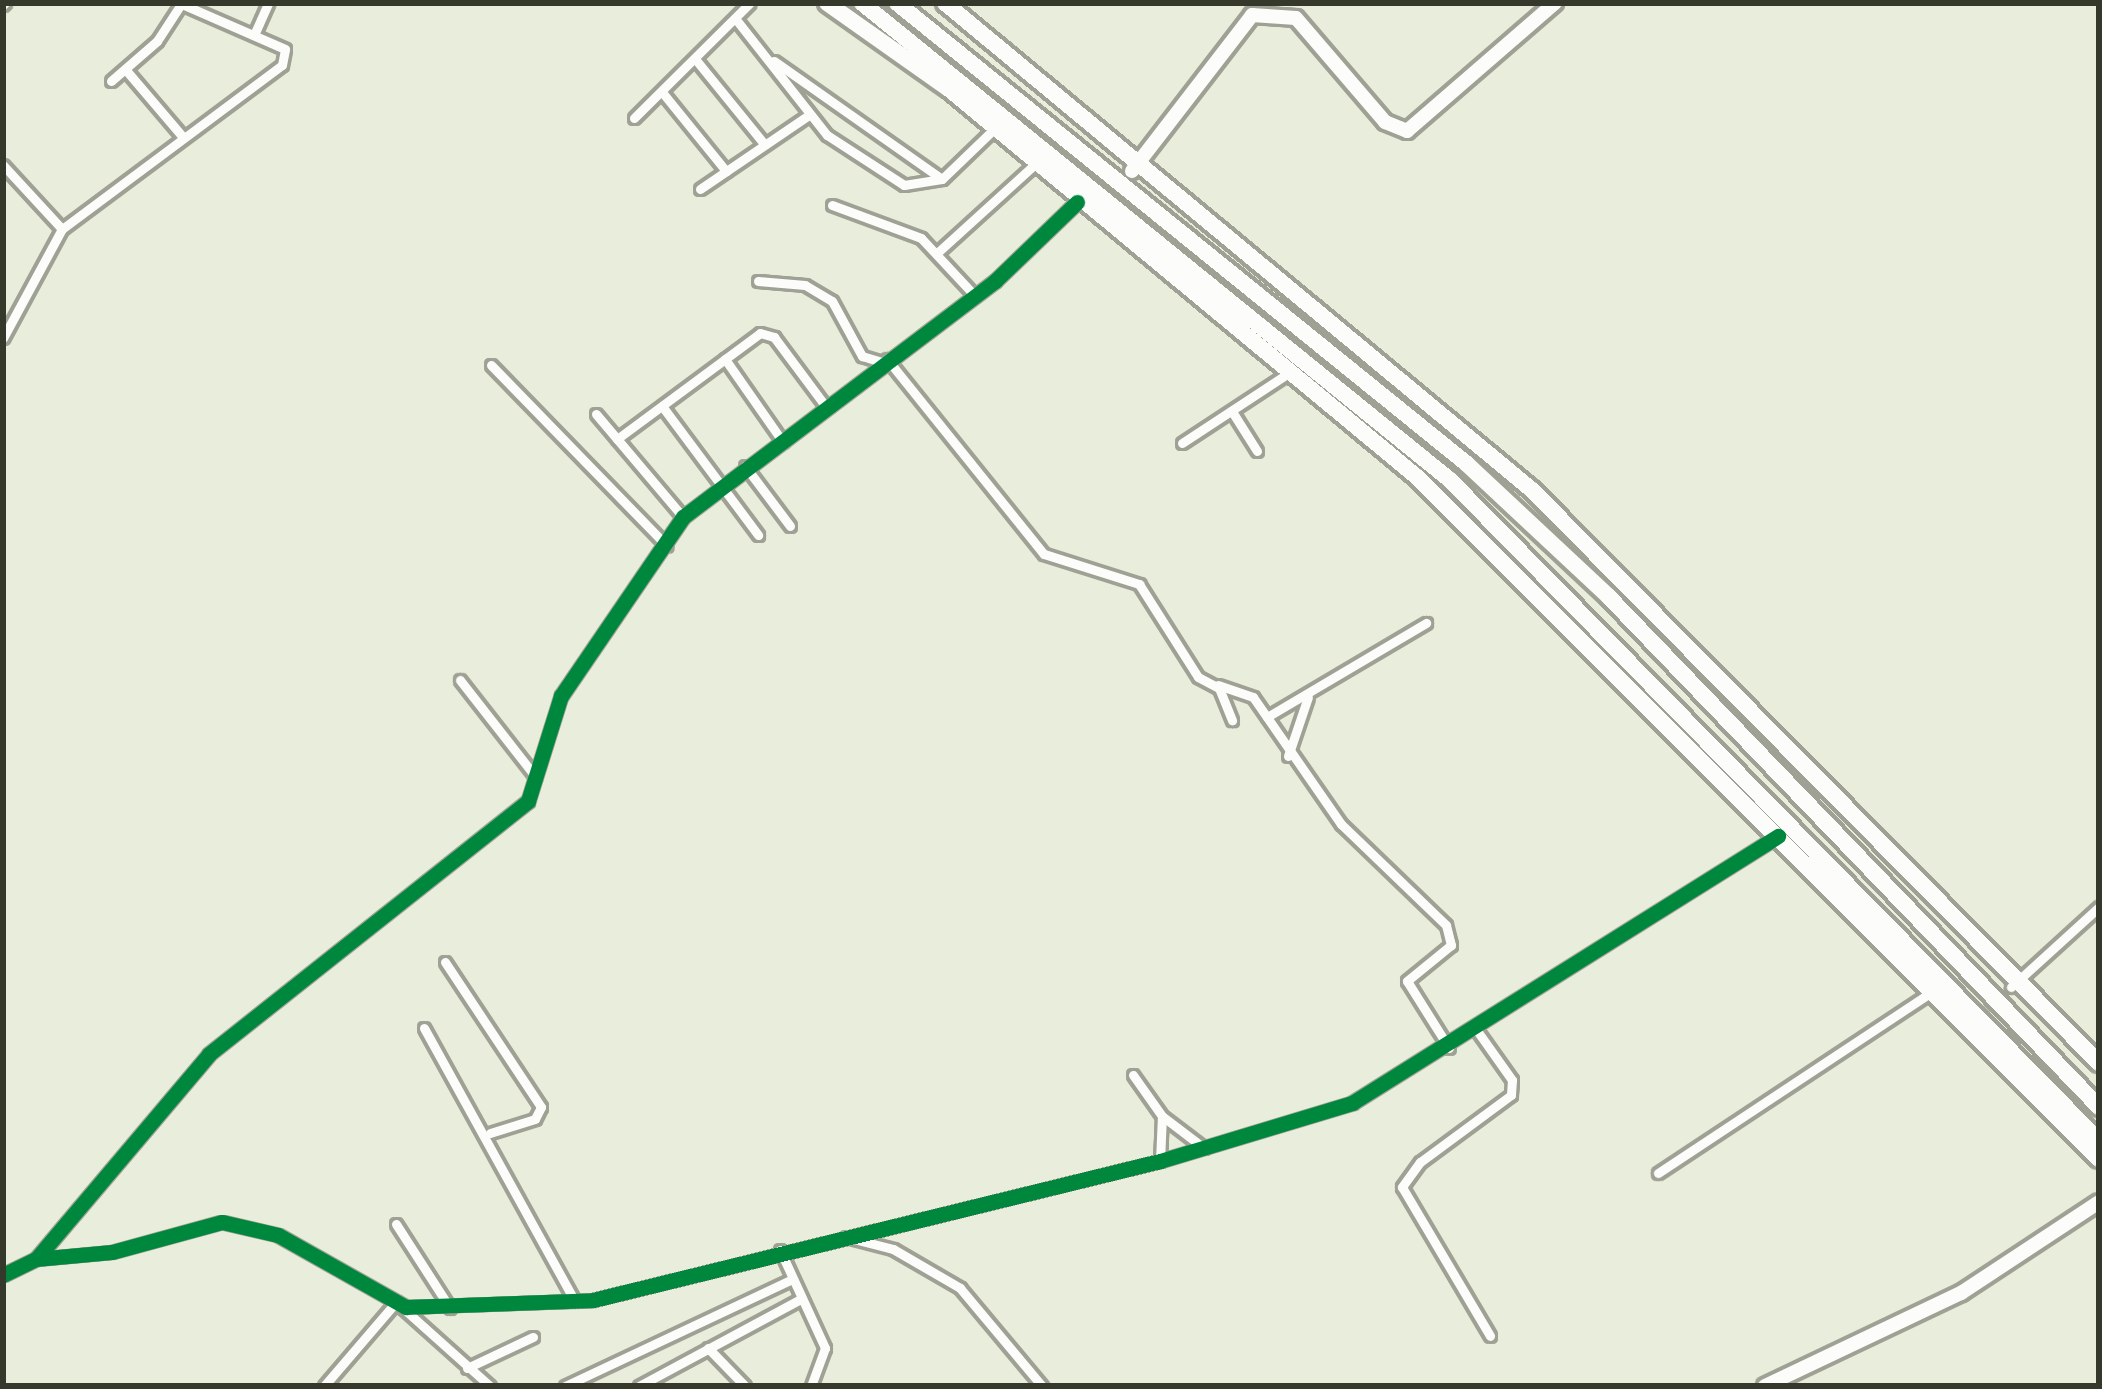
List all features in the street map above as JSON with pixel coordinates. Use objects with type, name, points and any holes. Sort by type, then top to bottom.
[{"type":"highway","points":[[827,3],[993,130],[1077,202],[1096,211],[1284,376],[1417,477],[1536,588],[2099,1160]]},
{"type":"highway","points":[[862,3],[1450,480],[2099,1141]]},
{"type":"highway","points":[[897,3],[1467,464],[1751,744],[2099,1107]]},
{"type":"highway","points":[[945,3],[1133,167],[1532,490],[2099,1063]]},
{"type":"highway","points":[[1751,744],[1767,730]]},
{"type":"street","points":[[3,338],[62,230],[282,65],[285,49],[180,3],[111,81]]},
{"type":"street","points":[[254,35],[268,3]]},
{"type":"street","points":[[634,118],[738,22],[750,3]]},
{"type":"street","points":[[1133,167],[1252,15],[1296,17],[1385,122],[1407,131],[1555,3]]},
{"type":"street","points":[[738,22],[838,146],[904,185],[942,179],[993,130]]},
{"type":"street","points":[[696,60],[765,145]]},
{"type":"street","points":[[774,61],[942,179]]},
{"type":"street","points":[[125,69],[182,136]]},
{"type":"street","points":[[662,92],[726,171]]},
{"type":"street","points":[[700,189],[809,115]]},
{"type":"street","points":[[3,165],[62,230]]},
{"type":"street","points":[[938,253],[1033,166]]},
{"type":"street","points":[[36,1258],[209,1054],[528,801],[561,696],[683,517],[745,466],[783,442],[824,404],[975,296],[1077,202]]},
{"type":"street","points":[[832,205],[938,253],[975,296]]},
{"type":"street","points":[[758,281],[805,285],[832,301],[862,356],[885,361],[1043,554],[1139,584],[1198,677],[1213,685],[1240,688],[1267,717],[1288,756],[1341,824],[1446,926],[1451,945],[1407,981],[1449,1048]]},
{"type":"street","points":[[617,439],[760,333],[774,337],[824,404]]},
{"type":"street","points":[[725,359],[783,442]]},
{"type":"street","points":[[490,365],[526,410],[567,433],[667,545]]},
{"type":"street","points":[[1182,443],[1284,376]]},
{"type":"street","points":[[662,406],[758,535]]},
{"type":"street","points":[[1232,413],[1257,451]]},
{"type":"street","points":[[596,414],[683,517]]},
{"type":"street","points":[[745,466],[790,526]]},
{"type":"street","points":[[1267,717],[1308,698],[1426,623]]},
{"type":"street","points":[[460,680],[535,776]]},
{"type":"street","points":[[1213,685],[1232,721]]},
{"type":"street","points":[[1288,756],[1308,698]]},
{"type":"street","points":[[396,1302],[450,1308],[575,1301],[1160,1161],[1352,1103],[1478,1032],[1778,836]]},
{"type":"street","points":[[2016,983],[2099,907]]},
{"type":"street","points":[[445,962],[541,1108],[535,1119],[490,1133]]},
{"type":"street","points":[[1658,1173],[1931,992]]},
{"type":"street","points":[[424,1028],[490,1133],[575,1301]]},
{"type":"street","points":[[1478,1032],[1508,1072],[1511,1095],[1402,1187],[1490,1336]]},
{"type":"street","points":[[1133,1075],[1162,1116],[1204,1148]]},
{"type":"street","points":[[1160,1161],[1162,1116]]},
{"type":"street","points":[[1765,1386],[1961,1293],[2099,1202]]},
{"type":"street","points":[[4,1271],[36,1258],[112,1252],[222,1222],[278,1235],[396,1302],[490,1386]]},
{"type":"street","points":[[396,1224],[450,1308]]},
{"type":"street","points":[[841,1236],[893,1249],[960,1288],[1042,1386]]},
{"type":"street","points":[[780,1250],[825,1348],[811,1386]]},
{"type":"street","points":[[565,1386],[790,1280]]},
{"type":"street","points":[[639,1386],[799,1300]]},
{"type":"street","points":[[324,1386],[396,1302]]},
{"type":"street","points":[[467,1368],[533,1337]]},
{"type":"street","points":[[708,1348],[745,1386]]},
{"type":"tunnel","points":[[1975,1020],[2011,987]]},
{"type":"cycle path","points":[[36,1259],[209,1054],[528,801],[561,696],[683,517],[995,281],[1077,202]]},
{"type":"cycle path","points":[[3,1275],[36,1259],[112,1252],[222,1222],[278,1235],[406,1307],[593,1300],[1160,1161],[1352,1103],[1778,836]]}]
